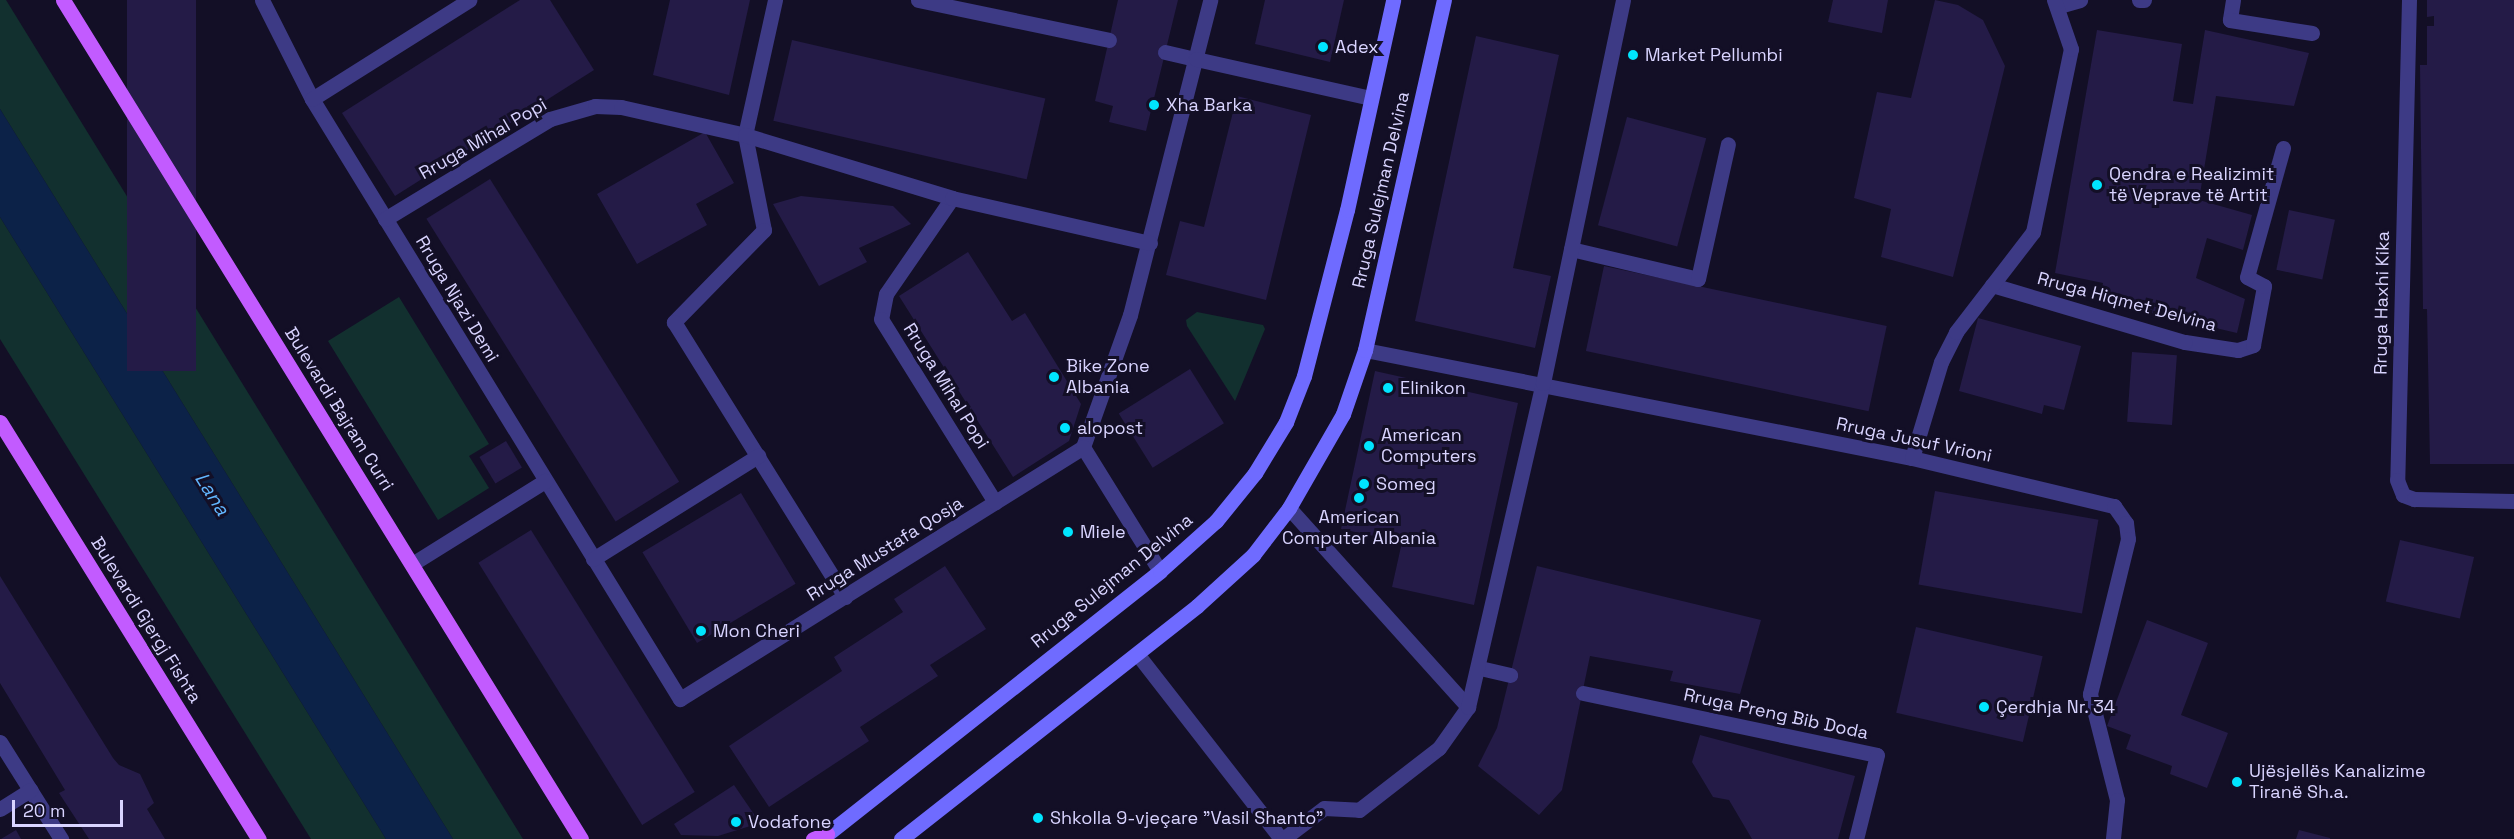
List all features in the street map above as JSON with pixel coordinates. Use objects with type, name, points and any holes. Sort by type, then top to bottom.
[{"type":"main road","name":"Bulevardi Bajram Curri","points":[[63,0],[581,839]]},
{"type":"main road","name":"Rruga Sulejman Delvina","points":[[821,837],[1160,571],[1216,521],[1255,472],[1286,422],[1319,324],[1393,0]]},
{"type":"main road","name":"Rruga Sulejman Delvina","points":[[901,839],[1138,655],[1253,555],[1289,508],[1343,414],[1365,350],[1444,0]]},
{"type":"main road","name":"Bulevardi Gjergj Fishta","points":[[0,422],[259,839]]},
{"type":"street","name":"Rruga Njazi Demi","points":[[262,0],[312,99],[544,481]]},
{"type":"street","points":[[312,99],[470,0]]},
{"type":"street","points":[[775,0],[745,135],[764,230],[674,322],[845,597]]},
{"type":"street","points":[[918,0],[1109,40]]},
{"type":"street","points":[[1160,571],[1083,447],[1130,315],[1210,0]]},
{"type":"street","points":[[1138,655],[1282,839],[1324,808],[1359,810],[1439,748],[1468,707],[1480,668],[1543,383],[1623,0]]},
{"type":"street","points":[[1912,458],[1941,362],[1956,332],[2033,232],[2072,49],[2057,3],[2080,0]]},
{"type":"street","points":[[2139,0],[2144,0]]},
{"type":"street","points":[[2233,0],[2230,20],[2312,33]]},
{"type":"street","name":"Rruga Haxhi Kika","points":[[2409,0],[2397,480],[2403,495],[2414,499],[2514,501]]},
{"type":"street","points":[[1165,52],[1371,98]]},
{"type":"street","name":"Rruga Mihal Popi","points":[[386,219],[550,119],[595,106],[621,107],[745,135],[951,198],[1150,243]]},
{"type":"street","points":[[1571,249],[1698,279],[1728,144]]},
{"type":"street","name":"Rruga Hiqmet Delvina","points":[[1992,285],[2185,342],[2238,350],[2253,345],[2264,286],[2247,277],[2283,148]]},
{"type":"street","name":"Rruga Mihal Popi","points":[[951,198],[886,294],[881,319],[995,502]]},
{"type":"street","name":"Rruga Jusuf Vrioni","points":[[1365,350],[1543,383],[1912,458],[2114,506],[2126,523],[2128,539],[2090,694],[2117,800],[2113,839]]},
{"type":"street","name":"Rruga Mustafa Qosja","points":[[544,481],[680,699],[1083,447]]},
{"type":"street","points":[[593,559],[758,456]]},
{"type":"street","points":[[412,564],[544,481]]},
{"type":"street","points":[[1289,508],[1468,707]]},
{"type":"street","points":[[1480,668],[1510,675]]},
{"type":"street","name":"Rruga Preng Bib Doda","points":[[1583,693],[1877,755],[1856,839]]},
{"type":"street","points":[[0,742],[61,839]]},
{"type":"street","points":[[0,809],[30,790]]},
{"type":"green space","points":[[0,0],[6,0],[523,839],[453,839],[0,109]]},
{"type":"green space","points":[[0,217],[386,839],[311,839],[0,339]]},
{"type":"green space","points":[[399,297],[489,444],[469,456],[489,488],[438,520],[328,341]]},
{"type":"green space","points":[[1197,312],[1263,325],[1265,329],[1235,401],[1187,326],[1186,320]]},
{"type":"water","name":"Lana","points":[[0,109],[453,839],[386,839],[0,217]]},
{"type":"building","points":[[127,0],[196,0],[196,371],[127,371]]},
{"type":"building","points":[[520,0],[550,0],[594,70],[395,196],[342,113]]},
{"type":"building","points":[[670,0],[750,0],[729,95],[653,75]]},
{"type":"building","points":[[1118,0],[1178,0],[1146,131],[1109,122],[1113,106],[1095,101]]},
{"type":"building","points":[[1265,0],[1344,0],[1330,62],[1255,44]]},
{"type":"building","points":[[1833,0],[1888,0],[1882,33],[1828,22]]},
{"type":"building","points":[[1935,0],[1958,5],[1983,20],[2005,66],[1953,277],[1881,257],[1891,209],[1854,198],[1877,92],[1911,98]]},
{"type":"building","points":[[2427,0],[2514,0],[2514,464],[2430,464],[2427,309],[2423,309],[2420,65],[2427,65],[2427,26],[2434,26],[2434,16],[2427,17]]},
{"type":"building","points":[[2097,30],[2182,44],[2173,101],[2193,104],[2205,30],[2309,53],[2294,106],[2216,96],[2199,200],[2252,215],[2243,250],[2207,238],[2196,278],[2245,299],[2237,333],[2100,301],[2103,283],[2055,273]]},
{"type":"building","points":[[1476,36],[1559,55],[1513,268],[1551,276],[1535,348],[1415,321]]},
{"type":"building","points":[[792,40],[1045,98],[1027,179],[773,121]]},
{"type":"building","points":[[1237,96],[1311,115],[1266,300],[1166,275],[1180,221],[1204,227]]},
{"type":"building","points":[[1627,117],[1706,138],[1677,246],[1598,225]]},
{"type":"building","points":[[705,132],[734,183],[696,204],[707,225],[637,264],[597,194]]},
{"type":"building","points":[[490,179],[679,482],[616,521],[426,219]]},
{"type":"building","points":[[801,196],[893,206],[911,224],[859,248],[867,262],[819,286],[773,204]]},
{"type":"building","points":[[2289,210],[2335,220],[2322,279],[2276,270]]},
{"type":"building","points":[[968,252],[1012,321],[1025,313],[1081,404],[1069,441],[1013,477],[899,296]]},
{"type":"building","points":[[1604,266],[1887,326],[1869,411],[1586,351]]},
{"type":"building","points":[[1978,318],[2081,346],[2064,410],[2044,405],[2042,414],[1959,391]]},
{"type":"building","points":[[2132,352],[2177,355],[2172,425],[2127,422]]},
{"type":"building","points":[[1190,369],[1224,423],[1153,468],[1119,414]]},
{"type":"building","points":[[1375,371],[1518,403],[1474,605],[1392,587],[1402,542],[1341,529]]},
{"type":"building","points":[[506,441],[522,468],[495,484],[479,457]]},
{"type":"building","points":[[1935,491],[2098,520],[2082,613],[1919,585]]},
{"type":"building","points":[[741,493],[796,584],[697,643],[642,552]]},
{"type":"building","points":[[531,530],[695,792],[642,825],[478,563]]},
{"type":"building","points":[[2400,540],[2474,557],[2460,618],[2386,601]]},
{"type":"building","points":[[945,566],[986,629],[930,665],[938,676],[860,727],[869,741],[769,807],[729,746],[842,671],[834,657],[903,612],[894,599]]},
{"type":"building","points":[[1537,566],[1761,620],[1740,694],[1670,681],[1673,671],[1590,656],[1562,790],[1539,815],[1478,766],[1497,728]]},
{"type":"building","points":[[0,576],[113,758],[119,765],[140,774],[154,803],[147,809],[165,839],[89,839],[59,793],[65,790],[0,683]]},
{"type":"building","points":[[2147,620],[2208,643],[2181,715],[2228,733],[2207,788],[2170,774],[2172,766],[2126,749],[2131,735],[2107,726]]},
{"type":"building","points":[[1916,627],[2043,656],[2023,742],[1896,713]]},
{"type":"building","points":[[1700,735],[1855,776],[1838,839],[1752,839],[1729,800],[1713,797],[1692,762]]},
{"type":"building","points":[[734,785],[760,823],[718,836],[681,835],[674,824]]},
{"type":"building","points":[[16,830],[21,839],[1,839]]},
{"type":"building","points":[[2299,830],[2330,838],[2330,839],[2296,839]]},
{"type":"place","name":"Adex","points":[[1323,47]]},
{"type":"place","name":"Market Pellumbi","points":[[1633,55]]},
{"type":"place","name":"Xha Barka","points":[[1154,105]]},
{"type":"place","name":"Qendra e Realizimit të Veprave të Artit","points":[[2097,185]]},
{"type":"place","name":"Bike Zone Albania","points":[[1054,377]]},
{"type":"place","name":"Elinikon","points":[[1388,388]]},
{"type":"place","name":"alopost","points":[[1065,428]]},
{"type":"place","name":"American Computers","points":[[1369,446]]},
{"type":"place","name":"Someg","points":[[1364,484]]},
{"type":"place","name":"American Computer Albania","points":[[1359,498]]},
{"type":"place","name":"Miele","points":[[1068,532]]},
{"type":"place","name":"Mon Cheri","points":[[701,631]]},
{"type":"place","name":"Çerdhja Nr. 34","points":[[1984,707]]},
{"type":"place","name":"Ujësjellës Kanalizime Tiranë Sh.a.","points":[[2237,782]]},
{"type":"place","name":"Shkolla 9-vjeçare \"Vasil Shanto\"","points":[[1038,818]]},
{"type":"place","name":"Vodafone","points":[[736,822]]}]
